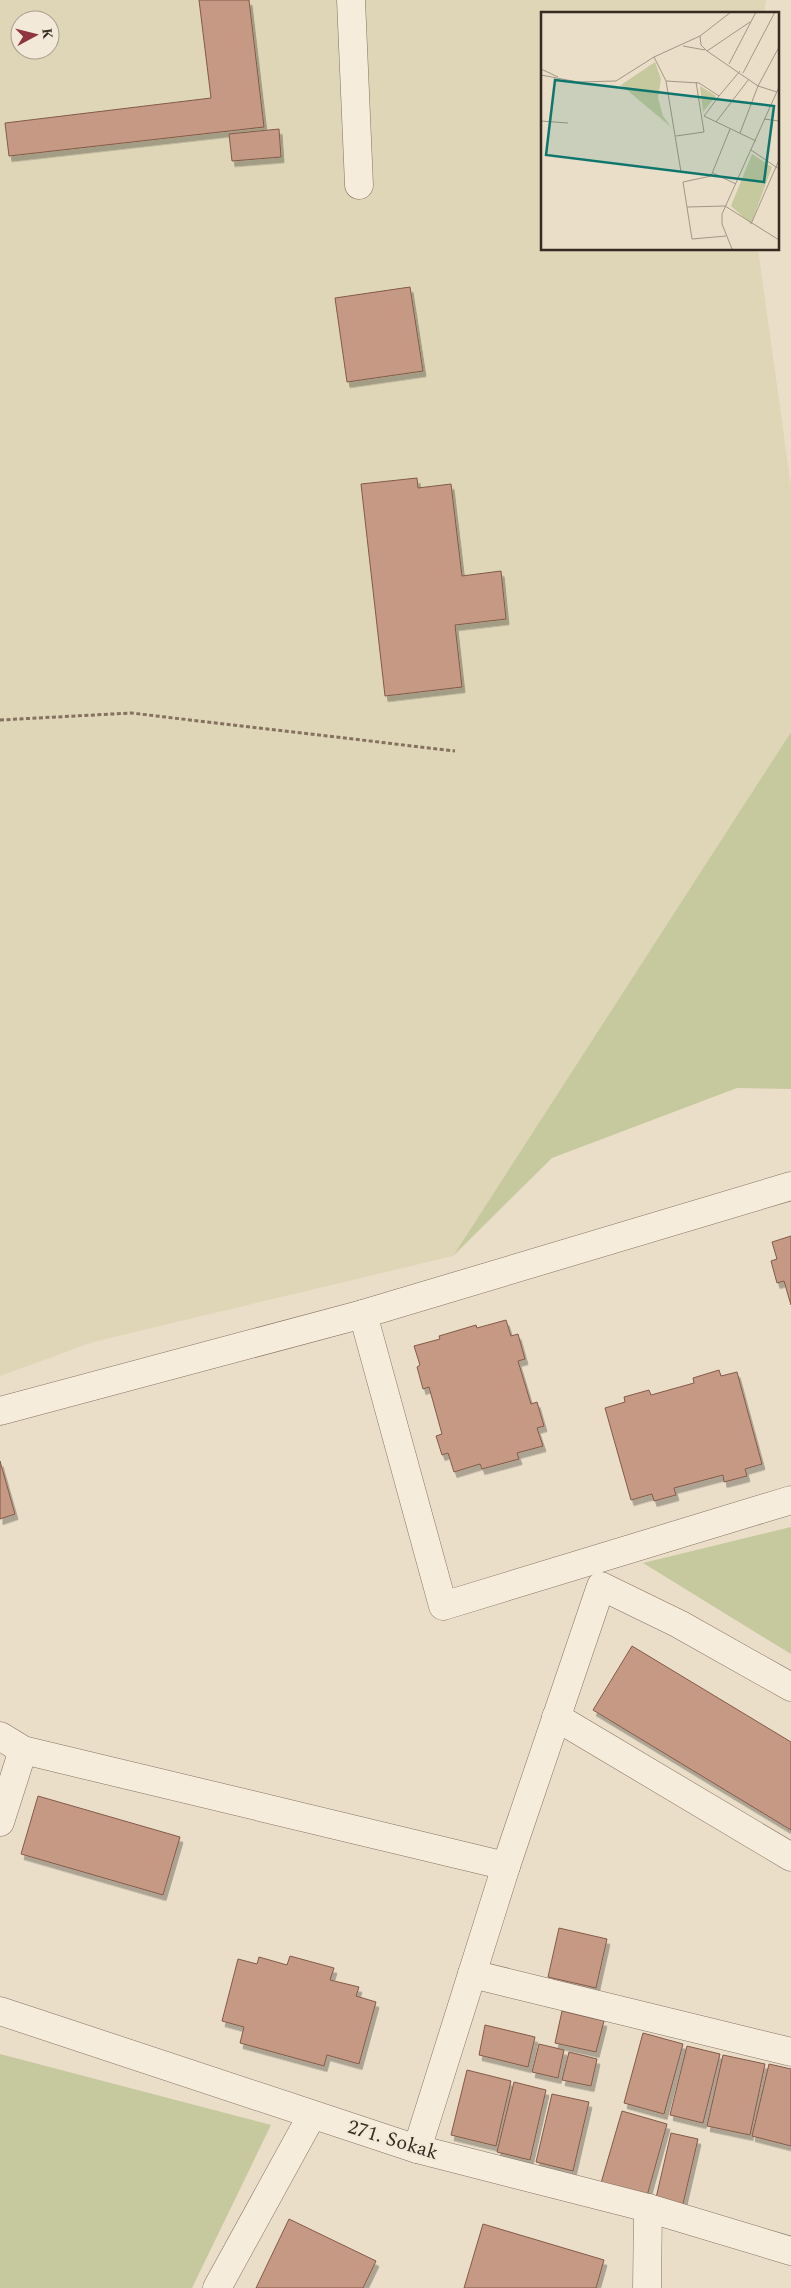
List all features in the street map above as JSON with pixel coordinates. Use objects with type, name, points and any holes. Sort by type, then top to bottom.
[{"type":"street","points":[[351,0],[359,185]]},
{"type":"street","points":[[0,1411],[363,1314],[791,1186]]},
{"type":"street","points":[[363,1314],[443,1606],[791,1500]]},
{"type":"street","points":[[417,2149],[506,1866],[601,1586],[596,1560]]},
{"type":"street","points":[[601,1586],[679,1624],[791,1687]]},
{"type":"street","points":[[556,1717],[791,1857]]},
{"type":"street","points":[[0,1736],[23,1750],[506,1866]]},
{"type":"street","points":[[0,1822],[23,1750]]},
{"type":"street","points":[[472,1974],[791,2052]]},
{"type":"street","name":"271. Sokak","points":[[0,2011],[417,2149],[648,2208],[791,2251]]},
{"type":"street","points":[[218,2288],[312,2115]]},
{"type":"street","points":[[648,2208],[648,2288]]},
{"type":"path","points":[[0,720],[131,713],[455,751]]},
{"type":"shaded area","points":[[0,0],[766,0],[764,12],[541,12],[541,250],[758,250],[791,486],[791,732],[453,1256],[93,1342],[0,1376]]},
{"type":"green space","points":[[791,732],[791,1089],[737,1088],[552,1158],[453,1256]]},
{"type":"green space","points":[[791,1527],[791,1654],[643,1563]]},
{"type":"green space","points":[[0,2054],[271,2125],[192,2288],[0,2288]]},
{"type":"building","points":[[199,0],[249,0],[264,127],[9,156],[5,123],[211,98]]},
{"type":"building","points":[[279,129],[281,157],[232,161],[229,134]]},
{"type":"building","points":[[410,287],[423,371],[347,382],[335,298]]},
{"type":"building","points":[[417,478],[418,488],[451,484],[462,576],[501,571],[506,619],[455,625],[462,687],[385,696],[361,484]]},
{"type":"building","points":[[791,1236],[791,1305],[784,1281],[777,1283],[771,1261],[777,1259],[772,1242]]},
{"type":"building","points":[[506,1320],[511,1336],[518,1334],[525,1359],[518,1361],[531,1404],[537,1402],[544,1426],[537,1428],[543,1446],[517,1453],[519,1459],[482,1469],[480,1464],[454,1472],[448,1453],[442,1455],[436,1436],[442,1434],[429,1387],[423,1389],[417,1367],[420,1365],[414,1346],[440,1339],[439,1336],[476,1325],[477,1328]]},
{"type":"building","points":[[719,1370],[721,1376],[737,1372],[762,1464],[745,1469],[747,1476],[724,1482],[723,1475],[674,1488],[676,1495],[654,1501],[652,1494],[631,1500],[605,1408],[625,1402],[624,1397],[649,1390],[651,1395],[694,1383],[693,1378]]},
{"type":"building","points":[[0,1461],[15,1514],[0,1519]]},
{"type":"building","points":[[632,1646],[791,1742],[791,1830],[593,1710]]},
{"type":"building","points":[[38,1796],[180,1837],[163,1895],[21,1854]]},
{"type":"building","points":[[559,1928],[607,1939],[596,1988],[548,1977]]},
{"type":"building","points":[[290,1956],[334,1968],[330,1980],[359,1987],[356,1996],[376,2002],[359,2064],[327,2055],[324,2066],[240,2043],[244,2027],[222,2021],[238,1959],[257,1964],[259,1957],[287,1965]]},
{"type":"building","points":[[562,2011],[604,2021],[596,2052],[555,2043]]},
{"type":"building","points":[[485,2025],[535,2037],[528,2067],[479,2055]]},
{"type":"building","points":[[643,2033],[683,2044],[664,2114],[624,2103]]},
{"type":"building","points":[[539,2044],[564,2050],[558,2078],[532,2072]]},
{"type":"building","points":[[687,2046],[720,2054],[703,2123],[670,2115]]},
{"type":"building","points":[[569,2052],[597,2059],[591,2086],[562,2080]]},
{"type":"building","points":[[723,2055],[765,2064],[750,2135],[707,2126]]},
{"type":"building","points":[[769,2064],[791,2069],[791,2146],[752,2136]]},
{"type":"building","points":[[467,2070],[511,2081],[496,2146],[451,2135]]},
{"type":"building","points":[[514,2082],[546,2090],[530,2160],[497,2152]]},
{"type":"building","points":[[552,2094],[589,2102],[573,2171],[536,2162]]},
{"type":"building","points":[[622,2111],[667,2124],[647,2196],[601,2183]]},
{"type":"building","points":[[671,2133],[698,2139],[683,2204],[656,2198]]},
{"type":"building","points":[[289,2219],[376,2261],[363,2288],[256,2288]]},
{"type":"building","points":[[483,2224],[604,2260],[596,2288],[464,2288]]}]
